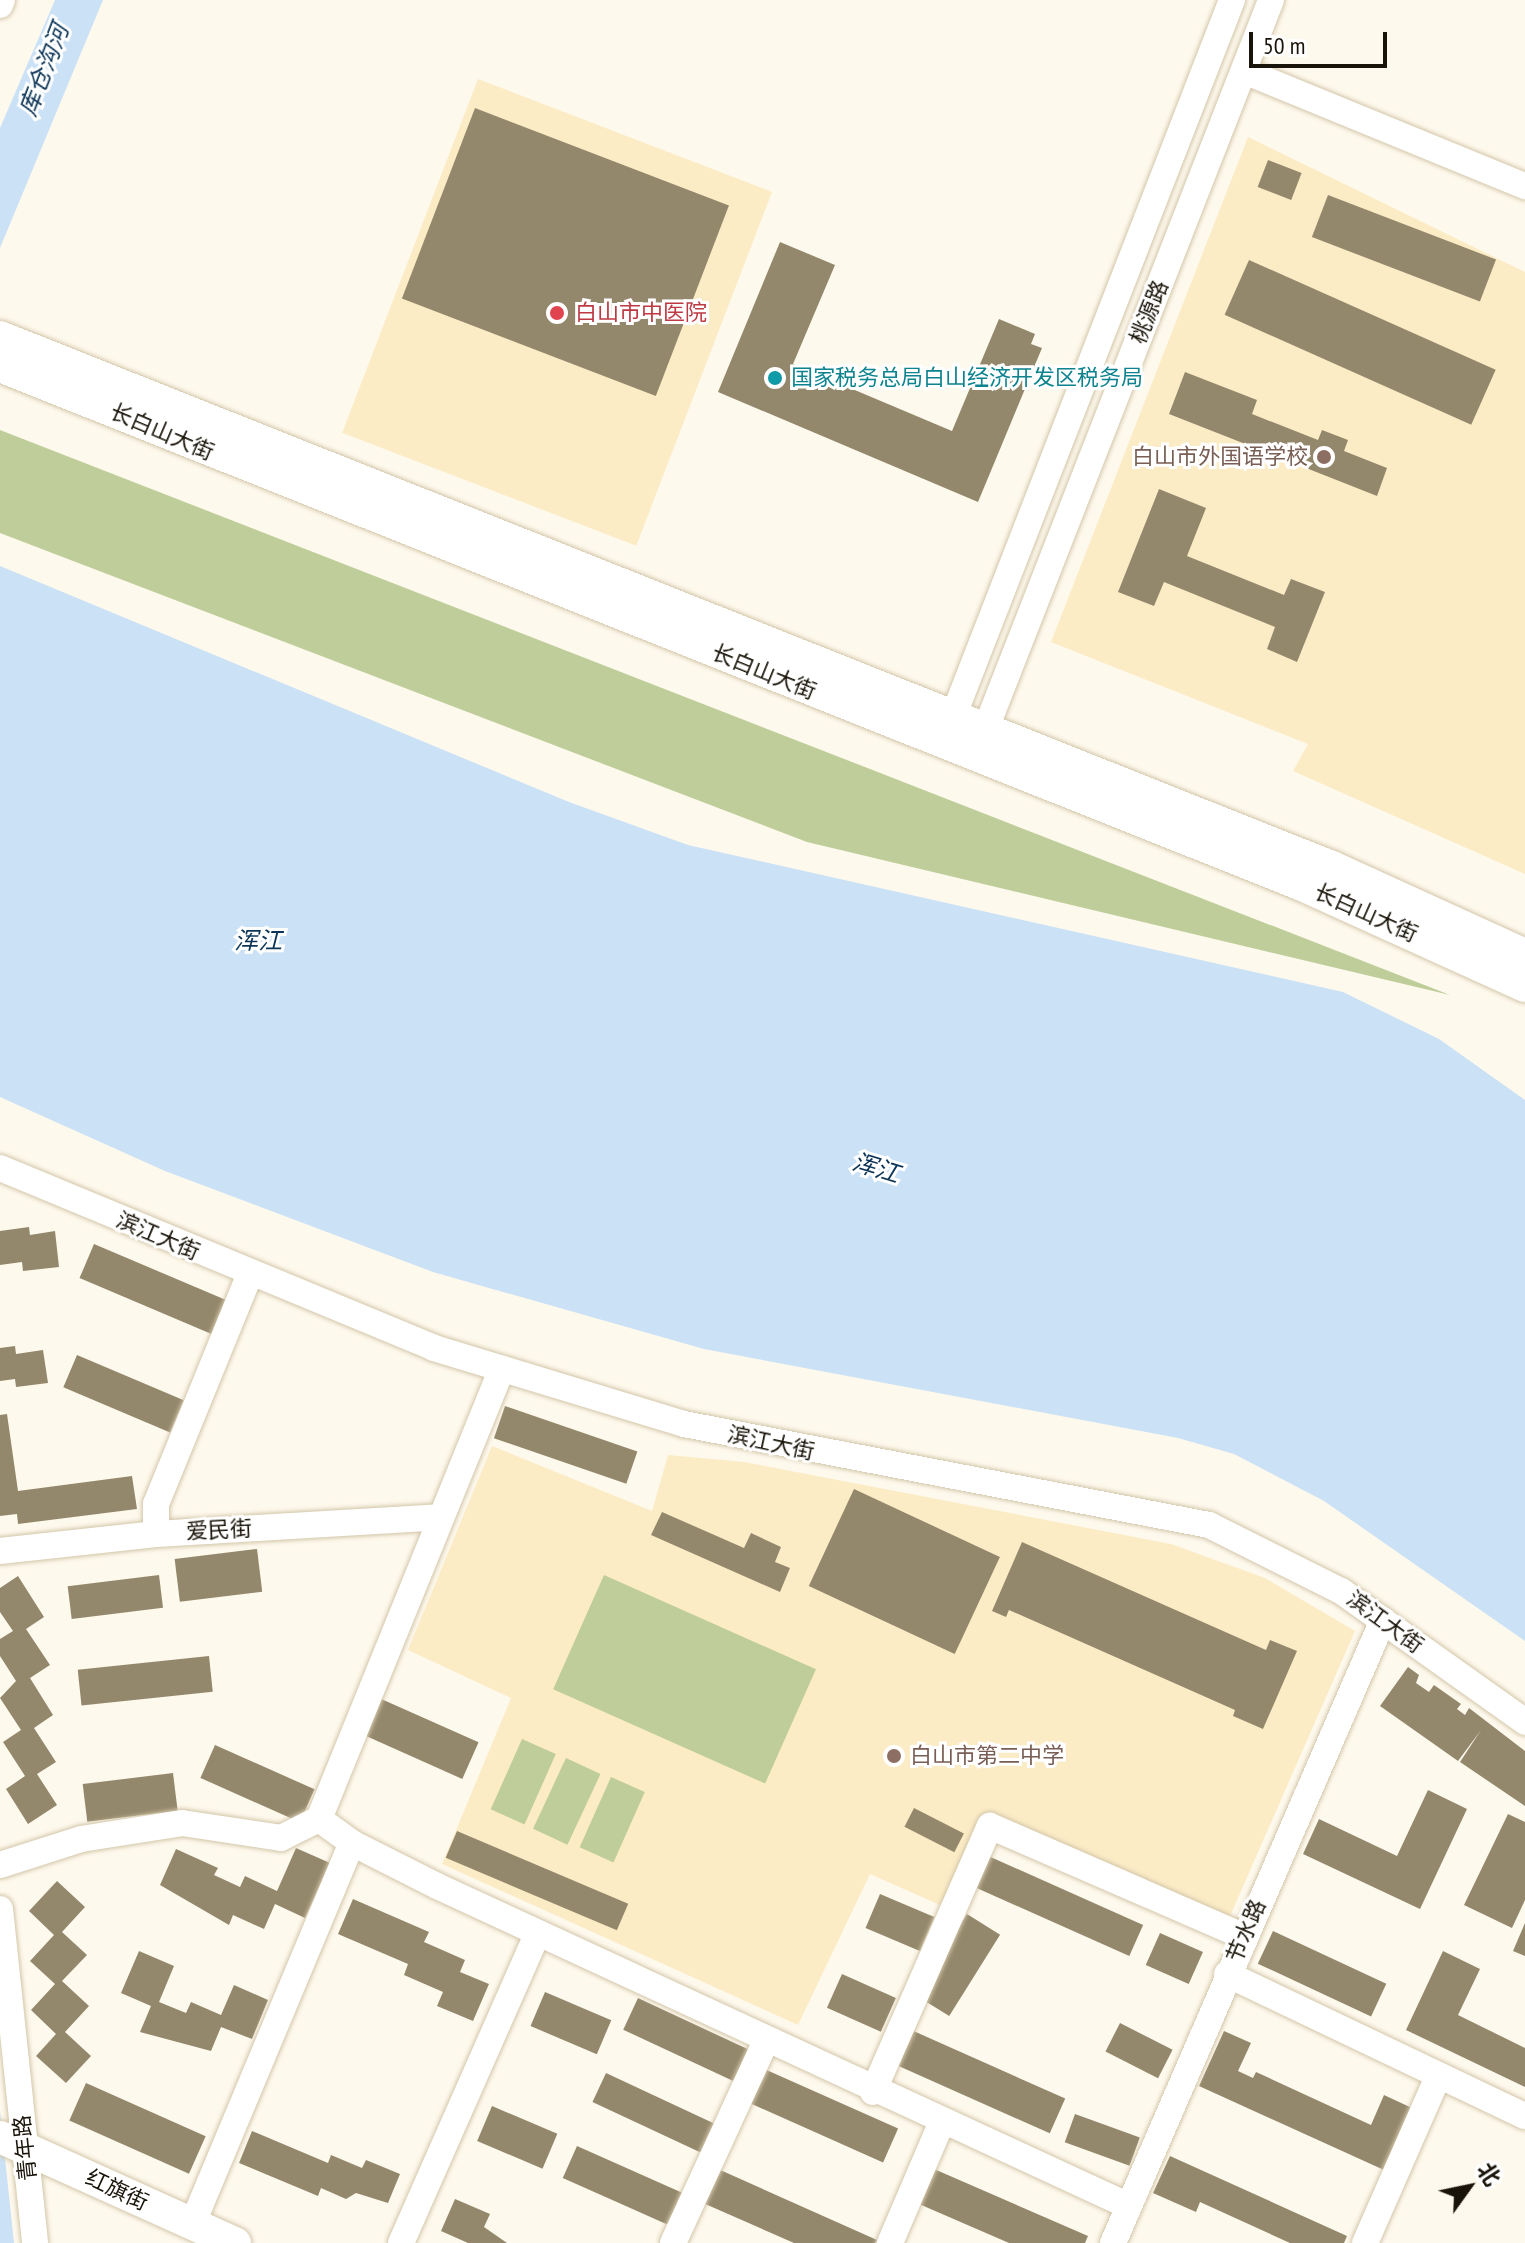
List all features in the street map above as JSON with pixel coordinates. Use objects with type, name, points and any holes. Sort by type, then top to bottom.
[{"type":"main road","name":"长白山大街","points":[[0,337],[948,729],[975,757],[1300,884],[1525,986]]},
{"type":"main road","name":"长白山大街","points":[[0,366],[948,729],[985,727],[1413,901],[1525,955]]},
{"type":"main road","name":"红旗街","points":[[10,2141],[235,2243]]},
{"type":"street","name":"桃源路","points":[[948,729],[1232,0]]},
{"type":"street","name":"桃源路","points":[[975,757],[1271,0]]},
{"type":"street","points":[[1244,71],[1525,186]]},
{"type":"street","name":"滨江大街","points":[[0,1168],[249,1276],[502,1369],[684,1424],[796,1449],[1209,1525],[1303,1568],[1383,1620],[1525,1722]]},
{"type":"street","points":[[156,1534],[156,1504],[249,1276]]},
{"type":"street","points":[[0,1865],[81,1839],[182,1823],[281,1838],[319,1819],[439,1517],[502,1369]]},
{"type":"street","name":"爱民街","points":[[0,1551],[156,1534],[439,1517]]},
{"type":"street","name":"节水路","points":[[1113,2243],[1243,1936],[1383,1620]]},
{"type":"street","points":[[319,1819],[352,1843],[538,1933],[941,2124],[1129,2206]]},
{"type":"street","points":[[873,2092],[990,1826],[1243,1936]]},
{"type":"street","points":[[192,2225],[352,1843]]},
{"type":"street","name":"青年路","points":[[0,1909],[10,2141],[35,2243]]},
{"type":"street","points":[[401,2243],[538,1933]]},
{"type":"street","points":[[1227,1974],[1525,2116]]},
{"type":"street","points":[[673,2243],[766,2041]]},
{"type":"street","points":[[1365,2243],[1438,2077]]},
{"type":"street","points":[[890,2243],[941,2124]]},
{"type":"shaded area","name":"白山市中医院","points":[[478,79],[772,192],[636,546],[342,433]]},
{"type":"shaded area","name":"白山市外国语学校","points":[[1248,137],[1525,272],[1525,874],[1293,771],[1308,744],[1051,642]]},
{"type":"shaded area","name":"白山市第二中学","points":[[492,1446],[652,1511],[668,1455],[744,1462],[1171,1544],[1265,1578],[1355,1631],[1227,1923],[983,1814],[940,1905],[870,1874],[798,2025],[442,1864],[511,1698],[408,1650]]},
{"type":"green space","points":[[0,430],[1450,995],[807,842],[0,533]]},
{"type":"green space","points":[[604,1575],[816,1669],[765,1784],[553,1689]]},
{"type":"green space","points":[[522,1739],[556,1754],[524,1824],[491,1809]]},
{"type":"green space","points":[[566,1758],[600,1774],[567,1845],[533,1829]]},
{"type":"green space","points":[[611,1777],[645,1792],[613,1862],[580,1847]]},
{"type":"water","name":"库仓沟河","points":[[55,0],[103,0],[0,248],[0,128]]},
{"type":"water","name":"浑江","points":[[0,566],[569,802],[688,845],[1343,992],[1439,1039],[1525,1100],[1525,1641],[1324,1501],[1234,1454],[1178,1438],[704,1349],[433,1272],[165,1171],[0,1097]]},
{"type":"water","points":[[0,2111],[14,2243],[0,2243]]},
{"type":"building","points":[[475,108],[729,205],[656,396],[402,298]]},
{"type":"building","points":[[1268,160],[1302,173],[1291,200],[1258,187]]},
{"type":"building","points":[[1328,195],[1496,260],[1480,302],[1312,237]]},
{"type":"building","name":"国家税务总局白山经济开发区税务局","points":[[780,242],[835,265],[793,364],[952,431],[999,319],[1035,334],[1031,344],[1042,348],[978,502],[718,392]]},
{"type":"building","points":[[1249,260],[1496,370],[1471,425],[1225,315]]},
{"type":"building","points":[[1185,372],[1257,400],[1252,414],[1318,440],[1322,430],[1348,440],[1344,451],[1387,468],[1377,496],[1169,414]]},
{"type":"building","points":[[1159,489],[1206,508],[1187,556],[1284,595],[1291,579],[1325,592],[1297,662],[1267,649],[1275,627],[1164,582],[1154,606],[1118,592]]},
{"type":"building","points":[[29,1227],[30,1235],[55,1231],[59,1267],[23,1271],[22,1262],[0,1265],[0,1231]]},
{"type":"building","points":[[94,1244],[227,1300],[212,1334],[80,1278]]},
{"type":"building","points":[[15,1346],[16,1354],[43,1350],[48,1383],[16,1387],[15,1379],[0,1381],[0,1348]]},
{"type":"building","points":[[77,1355],[184,1400],[170,1433],[63,1387]]},
{"type":"building","points":[[505,1406],[637,1452],[626,1484],[494,1438]]},
{"type":"building","points":[[7,1414],[18,1491],[132,1476],[137,1509],[18,1524],[17,1514],[0,1516],[0,1415]]},
{"type":"building","points":[[854,1489],[1000,1557],[955,1654],[809,1586]]},
{"type":"building","points":[[662,1512],[744,1548],[751,1533],[781,1547],[775,1562],[790,1568],[780,1592],[651,1535]]},
{"type":"building","points":[[1022,1542],[1266,1650],[1270,1640],[1297,1651],[1263,1729],[1233,1716],[1235,1710],[1009,1610],[1006,1617],[992,1611]]},
{"type":"building","points":[[257,1549],[262,1592],[180,1602],[175,1559]]},
{"type":"building","points":[[159,1575],[163,1608],[72,1619],[68,1586]]},
{"type":"building","points":[[18,1576],[44,1617],[26,1629],[50,1665],[30,1678],[53,1715],[34,1728],[56,1762],[37,1774],[57,1805],[28,1824],[6,1789],[25,1776],[3,1742],[21,1730],[0,1698],[16,1681],[0,1656],[0,1639],[13,1631],[0,1612],[0,1588]]},
{"type":"building","points":[[209,1656],[213,1692],[81,1706],[78,1670]]},
{"type":"building","points":[[1408,1667],[1419,1675],[1416,1683],[1429,1692],[1434,1685],[1461,1704],[1457,1709],[1465,1715],[1469,1708],[1525,1751],[1525,1806],[1460,1762],[1481,1730],[1458,1761],[1380,1706]]},
{"type":"building","points":[[379,1698],[479,1742],[462,1779],[363,1735]]},
{"type":"building","points":[[215,1745],[315,1789],[300,1822],[200,1778]]},
{"type":"building","points":[[173,1773],[178,1811],[87,1822],[83,1784]]},
{"type":"building","points":[[1428,1790],[1467,1809],[1420,1909],[1303,1854],[1319,1819],[1397,1856]]},
{"type":"building","points":[[914,1808],[964,1833],[954,1852],[904,1827]]},
{"type":"building","points":[[1508,1814],[1525,1822],[1525,1900],[1512,1928],[1464,1905]]},
{"type":"building","points":[[457,1831],[628,1904],[617,1930],[446,1858]]},
{"type":"building","points":[[296,1848],[330,1863],[305,1918],[275,1904],[264,1929],[233,1915],[229,1925],[160,1885],[176,1849],[218,1868],[214,1875],[240,1887],[245,1876],[277,1891]]},
{"type":"building","points":[[986,1855],[1143,1925],[1129,1956],[972,1886]]},
{"type":"building","points":[[57,1881],[85,1907],[62,1932],[87,1955],[62,1981],[89,2006],[65,2032],[91,2056],[66,2083],[36,2056],[56,2034],[31,2010],[55,1984],[30,1961],[54,1935],[29,1911]]},
{"type":"building","points":[[880,1894],[934,1917],[920,1951],[866,1928]]},
{"type":"building","points":[[353,1899],[429,1932],[424,1942],[465,1960],[460,1972],[489,1984],[473,2021],[437,2006],[443,1992],[404,1975],[408,1964],[338,1934]]},
{"type":"building","points":[[967,1914],[1000,1935],[949,2016],[916,1995]]},
{"type":"building","points":[[1525,1923],[1525,1956],[1513,1951]]},
{"type":"building","points":[[1273,1931],[1386,1984],[1371,2016],[1258,1964]]},
{"type":"building","points":[[1160,1933],[1203,1952],[1189,1984],[1146,1965]]},
{"type":"building","points":[[139,1951],[174,1966],[159,2002],[186,2013],[191,2002],[221,2015],[234,1985],[268,2000],[252,2039],[221,2027],[211,2051],[140,2032],[151,2006],[121,1993]]},
{"type":"building","points":[[1443,1951],[1480,1969],[1458,2015],[1525,2048],[1525,2087],[1406,2030]]},
{"type":"building","points":[[842,1974],[896,1998],[881,2032],[827,2008]]},
{"type":"building","points":[[545,1992],[611,2020],[597,2054],[531,2026]]},
{"type":"building","points":[[638,1998],[749,2050],[734,2081],[623,2030]]},
{"type":"building","points":[[1120,2023],[1173,2050],[1158,2078],[1105,2052]]},
{"type":"building","points":[[909,2029],[1065,2099],[1050,2133],[894,2064]]},
{"type":"building","points":[[1224,2031],[1251,2043],[1238,2071],[1253,2078],[1256,2072],[1371,2125],[1384,2095],[1412,2108],[1384,2170],[1199,2086]]},
{"type":"building","points":[[762,2068],[898,2129],[883,2162],[747,2102]]},
{"type":"building","points":[[606,2073],[721,2127],[708,2156],[592,2102]]},
{"type":"building","points":[[86,2083],[206,2136],[189,2174],[69,2120]]},
{"type":"building","points":[[492,2106],[557,2134],[543,2169],[477,2141]]},
{"type":"building","points":[[1075,2114],[1140,2138],[1130,2166],[1065,2142]]},
{"type":"building","points":[[252,2131],[328,2163],[331,2155],[362,2168],[366,2160],[400,2174],[388,2203],[356,2193],[346,2199],[321,2188],[318,2196],[239,2163]]},
{"type":"building","points":[[577,2146],[687,2195],[672,2227],[563,2178]]},
{"type":"building","points":[[1170,2156],[1347,2236],[1344,2243],[1290,2243],[1200,2202],[1196,2212],[1153,2193]]},
{"type":"building","points":[[718,2169],[877,2240],[875,2243],[794,2243],[703,2203]]},
{"type":"building","points":[[934,2169],[1088,2236],[1085,2243],[1009,2243],[919,2204]]},
{"type":"building","points":[[455,2199],[490,2214],[484,2227],[507,2243],[468,2243],[441,2231]]},
{"type":"place","name":"白山市中医院","points":[[557,313]]},
{"type":"place","name":"国家税务总局白山经济开发区税务局","points":[[775,378]]},
{"type":"place","name":"白山市外国语学校","points":[[1324,457]]},
{"type":"place","name":"白山市第二中学","points":[[894,1756]]}]
